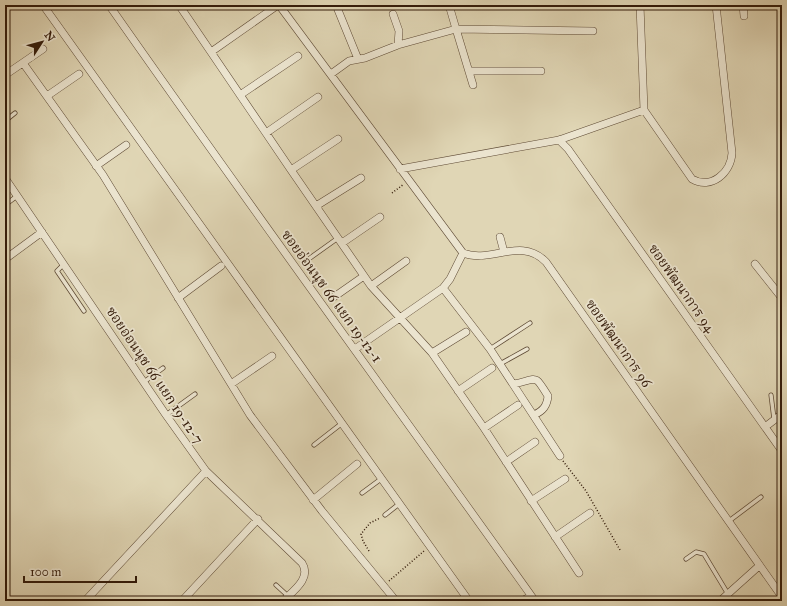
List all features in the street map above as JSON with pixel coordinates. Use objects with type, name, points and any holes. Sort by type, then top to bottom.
[{"type":"street","points":[[43,5],[341,424],[469,601]]},
{"type":"street","name":"ซอยอ่อนนุช 66 แยก 19-12-1","points":[[109,5],[260,219],[533,598]]},
{"type":"street","points":[[179,5],[371,286],[432,354],[484,428],[579,573]]},
{"type":"street","points":[[211,52],[278,5],[331,74],[463,253],[450,279],[443,288],[355,349]]},
{"type":"street","points":[[336,5],[358,60]]},
{"type":"street","points":[[449,5],[474,85]]},
{"type":"street","points":[[640,5],[644,110],[692,179],[699,183],[708,183],[720,177],[731,164],[732,146],[716,5]]},
{"type":"street","points":[[743,5],[744,16]]},
{"type":"street","points":[[394,14],[399,31],[398,45]]},
{"type":"street","points":[[331,74],[349,61],[358,60],[398,45],[456,29],[593,31]]},
{"type":"street","points":[[5,75],[43,48]]},
{"type":"street","points":[[240,95],[298,56]]},
{"type":"street","points":[[23,63],[96,166],[250,415],[313,500],[396,601]]},
{"type":"street","points":[[469,71],[541,72]]},
{"type":"street","points":[[47,96],[79,74]]},
{"type":"street","points":[[266,132],[318,97]]},
{"type":"street","points":[[400,169],[559,140],[644,110]]},
{"type":"street","points":[[291,170],[338,139]]},
{"type":"street","name":"ซอยพัฒนาการ 94","points":[[559,140],[568,149],[782,451]]},
{"type":"street","points":[[96,166],[126,145]]},
{"type":"street","name":"ซอยอ่อนนุช 66 แยก 19-12-7","points":[[5,178],[166,415],[206,471],[258,519],[306,568],[306,574],[303,580],[285,598]]},
{"type":"street","points":[[316,206],[361,178]]},
{"type":"street","points":[[340,241],[380,218]]},
{"type":"street","points":[[8,257],[42,232]]},
{"type":"street","points":[[500,236],[504,252]]},
{"type":"street","name":"ซอยพัฒนาการ 96","points":[[463,253],[476,255],[529,250],[539,255],[546,262],[782,597]]},
{"type":"street","points":[[371,286],[406,261]]},
{"type":"street","points":[[755,264],[782,298]]},
{"type":"street","points":[[178,298],[221,266]]},
{"type":"street","points":[[331,299],[364,276]]},
{"type":"street","points":[[443,288],[490,349],[560,456]]},
{"type":"street","points":[[432,354],[466,332]]},
{"type":"street","points":[[231,384],[272,356]]},
{"type":"street","points":[[458,391],[492,368]]},
{"type":"street","points":[[514,384],[532,378],[536,379],[544,389],[548,396],[547,405],[534,415]]},
{"type":"street","points":[[484,428],[518,405]]},
{"type":"street","points":[[765,427],[782,414]]},
{"type":"street","points":[[506,462],[535,442]]},
{"type":"street","points":[[313,500],[358,464]]},
{"type":"street","points":[[85,601],[206,471]]},
{"type":"street","points":[[532,501],[565,479]]},
{"type":"street","points":[[554,536],[590,513]]},
{"type":"street","points":[[182,601],[258,519]]},
{"type":"street","points":[[720,601],[759,566]]},
{"type":"street","points":[[522,601],[533,598]]},
{"type":"lane","points":[[5,121],[15,113]]},
{"type":"lane","points":[[5,205],[17,196]]},
{"type":"lane","points":[[310,258],[340,241]]},
{"type":"lane","points":[[64,264],[57,271],[84,311]]},
{"type":"lane","points":[[490,349],[530,323]]},
{"type":"lane","points":[[500,364],[527,348]]},
{"type":"lane","points":[[144,382],[163,368]]},
{"type":"lane","points":[[166,415],[195,394]]},
{"type":"lane","points":[[771,395],[774,420]]},
{"type":"lane","points":[[314,445],[341,424]]},
{"type":"lane","points":[[362,493],[380,478]]},
{"type":"lane","points":[[728,522],[761,497]]},
{"type":"lane","points":[[385,515],[399,504]]},
{"type":"lane","points":[[686,559],[696,552],[704,554],[728,594]]},
{"type":"lane","points":[[276,585],[285,598]]},
{"type":"path","points":[[392,193],[408,180]]},
{"type":"path","points":[[560,456],[586,491],[620,550]]},
{"type":"path","points":[[368,551],[362,541],[361,534],[370,523],[385,515]]},
{"type":"path","points":[[388,582],[390,578],[423,553],[428,545]]}]
